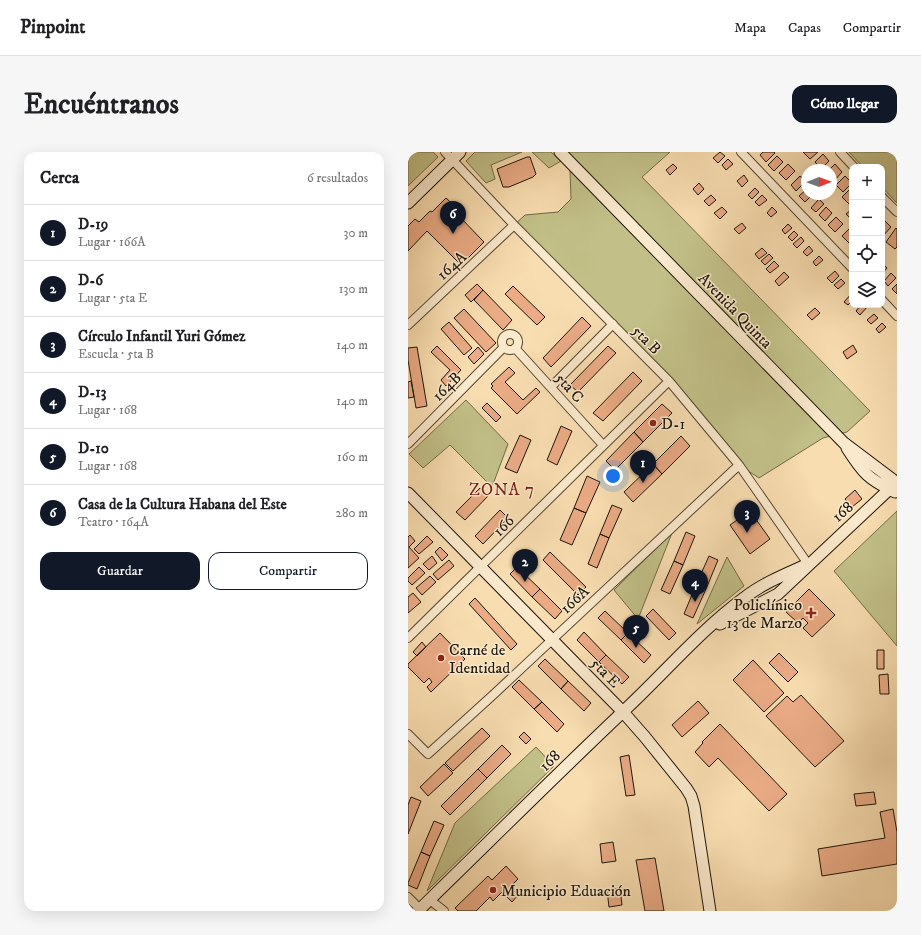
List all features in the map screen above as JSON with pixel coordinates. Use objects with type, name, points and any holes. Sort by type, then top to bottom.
[{"type":"street","name":"Avenida Quinta","points":[[560,152],[844,442],[895,486]]},
{"type":"street","points":[[741,152],[849,265]]},
{"type":"street","points":[[840,152],[851,164]]},
{"type":"street","points":[[408,203],[453,155]]},
{"type":"street","name":"5ta B","points":[[453,155],[514,225],[669,381],[739,464],[808,564]]},
{"type":"street","points":[[885,200],[897,212]]},
{"type":"street","name":"164A","points":[[408,325],[514,225]]},
{"type":"street","points":[[885,303],[897,316]]},
{"type":"street","points":[[550,386],[614,324]]},
{"type":"street","points":[[510,334],[514,336],[517,340],[517,345],[515,348],[509,350],[504,347],[502,342],[503,338],[510,334]]},
{"type":"street","name":"164B","points":[[408,444],[504,347]]},
{"type":"street","name":"5ta C","points":[[515,348],[603,445]]},
{"type":"street","name":"166","points":[[408,638],[669,381]]},
{"type":"street","points":[[844,442],[856,463],[866,475],[871,479],[895,486]]},
{"type":"street","name":"166A","points":[[408,734],[428,754],[739,464]]},
{"type":"street","points":[[871,479],[875,491],[876,503]]},
{"type":"street","name":"168","points":[[419,910],[702,633],[744,597],[767,582],[808,564],[895,486]]},
{"type":"street","name":"5ta E","points":[[408,493],[622,712],[645,737],[691,796],[710,911]]},
{"type":"street","points":[[408,897],[419,910]]},
{"type":"street","points":[[430,900],[444,911]]},
{"type":"shaded area","points":[[408,152],[433,152],[438,157],[408,186]]},
{"type":"shaded area","points":[[475,152],[522,152],[491,165],[495,179],[486,183],[466,161]]},
{"type":"shaded area","points":[[532,152],[551,152],[561,161],[549,168]]},
{"type":"shaded area","points":[[560,152],[670,152],[642,177],[870,411],[847,432],[823,438],[759,478],[739,465],[669,381],[514,225],[525,215],[558,212],[571,199],[570,171],[573,166]]},
{"type":"shaded area","points":[[849,152],[897,152],[897,203],[885,190],[885,164],[860,164]]},
{"type":"shaded area","points":[[466,400],[508,444],[492,487],[450,445],[423,468],[409,454]]},
{"type":"shaded area","points":[[897,511],[897,646],[834,571]]},
{"type":"shaded area","points":[[672,533],[638,619],[614,590]]},
{"type":"shaded area","points":[[727,557],[744,586],[697,624]]},
{"type":"shaded area","points":[[536,747],[554,766],[427,891],[455,823]]},
{"type":"building","points":[[720,152],[725,156],[718,163],[713,158]]},
{"type":"building","points":[[763,152],[775,153],[766,162],[760,155]]},
{"type":"building","points":[[803,152],[818,152],[810,159]]},
{"type":"building","points":[[823,154],[829,161],[826,164],[817,164],[815,162]]},
{"type":"building","points":[[777,156],[783,162],[774,171],[768,165]]},
{"type":"building","points":[[530,157],[536,174],[533,177],[509,187],[503,187],[497,169]]},
{"type":"building","points":[[728,159],[733,164],[726,170],[722,165]]},
{"type":"building","points":[[673,164],[677,168],[670,175],[666,170]]},
{"type":"building","points":[[788,164],[795,171],[786,180],[779,173]]},
{"type":"building","points":[[837,166],[842,172],[837,178]]},
{"type":"building","points":[[744,175],[748,181],[742,187],[737,181]]},
{"type":"building","points":[[800,176],[801,177],[801,186],[796,191],[791,185]]},
{"type":"building","points":[[845,176],[849,180],[849,186],[843,192],[837,184]]},
{"type":"building","points":[[699,183],[704,189],[698,195],[693,189]]},
{"type":"building","points":[[755,188],[759,192],[752,199],[748,195]]},
{"type":"building","points":[[849,190],[849,204],[842,197]]},
{"type":"building","points":[[711,195],[716,200],[709,206],[704,201]]},
{"type":"building","points":[[762,195],[767,200],[759,206],[755,202]]},
{"type":"building","points":[[446,198],[460,211],[457,214],[484,242],[461,265],[427,231],[408,251],[408,226],[415,219],[419,222]]},
{"type":"building","points":[[818,200],[824,204],[816,212],[811,208]]},
{"type":"building","points":[[722,207],[727,212],[720,219],[714,213]]},
{"type":"building","points":[[772,207],[777,212],[771,217],[767,213]]},
{"type":"building","points":[[826,207],[832,213],[825,221],[819,215]]},
{"type":"building","points":[[836,217],[843,224],[835,232],[828,225]]},
{"type":"building","points":[[885,221],[891,227],[885,234]]},
{"type":"building","points":[[742,223],[746,228],[739,234],[734,229]]},
{"type":"building","points":[[788,224],[792,228],[785,234],[782,230]]},
{"type":"building","points":[[896,228],[897,247],[895,249],[886,242]]},
{"type":"building","points":[[849,229],[849,243],[842,236]]},
{"type":"building","points":[[794,231],[798,235],[792,241],[788,237]]},
{"type":"building","points":[[801,237],[804,241],[797,248],[793,244]]},
{"type":"building","points":[[809,246],[813,251],[807,256],[803,252]]},
{"type":"building","points":[[762,248],[767,253],[759,259],[755,254]]},
{"type":"building","points":[[769,254],[773,258],[765,265],[761,261]]},
{"type":"building","points":[[819,256],[823,260],[816,266],[813,262]]},
{"type":"building","points":[[774,261],[779,266],[770,273],[766,269]]},
{"type":"building","points":[[835,271],[839,276],[832,283],[827,278]]},
{"type":"building","points":[[784,272],[789,277],[779,286],[775,281]]},
{"type":"building","points":[[891,273],[896,278],[888,286],[885,280]]},
{"type":"building","points":[[841,279],[845,283],[838,289],[834,285]]},
{"type":"building","points":[[477,284],[483,290],[471,302],[465,295]]},
{"type":"building","points":[[897,284],[897,294],[892,289]]},
{"type":"building","points":[[513,286],[545,317],[537,325],[505,294]]},
{"type":"building","points":[[483,290],[512,320],[503,330],[474,300]]},
{"type":"building","points":[[849,296],[849,304],[848,305],[844,302]]},
{"type":"building","points":[[815,308],[820,313],[812,320],[807,315]]},
{"type":"building","points":[[858,308],[866,308],[860,315],[856,311]]},
{"type":"building","points":[[464,309],[496,343],[486,352],[454,318]]},
{"type":"building","points":[[874,314],[878,318],[871,324],[867,320]]},
{"type":"building","points":[[582,317],[591,326],[551,367],[543,358]]},
{"type":"building","points":[[449,322],[472,348],[464,355],[441,329]]},
{"type":"building","points":[[882,323],[886,327],[879,333],[876,329]]},
{"type":"building","points":[[853,345],[857,352],[847,359],[843,352]]},
{"type":"building","points":[[437,346],[461,370],[446,386],[441,380],[450,370],[431,352]]},
{"type":"building","points":[[608,346],[616,353],[578,392],[570,385]]},
{"type":"building","points":[[417,347],[427,406],[416,408],[408,360],[408,348]]},
{"type":"building","points":[[478,347],[484,354],[474,364],[468,357]]},
{"type":"building","points":[[509,367],[515,373],[505,382],[523,400],[536,388],[540,392],[517,414],[491,388],[493,386],[491,384]]},
{"type":"building","points":[[633,372],[642,381],[603,421],[593,413]]},
{"type":"building","points":[[411,381],[414,397],[408,398],[408,382]]},
{"type":"building","points":[[487,403],[501,417],[496,422],[482,408]]},
{"type":"building","name":"D-1","points":[[662,404],[672,413],[643,442],[634,432]]},
{"type":"building","points":[[561,426],[572,431],[557,465],[547,460]]},
{"type":"building","points":[[634,432],[643,442],[615,470],[606,461]]},
{"type":"building","points":[[520,435],[531,440],[517,473],[505,468]]},
{"type":"building","points":[[681,436],[690,446],[662,474],[653,464]]},
{"type":"building","points":[[653,464],[662,474],[633,502],[624,492]]},
{"type":"building","points":[[587,476],[600,482],[586,513],[574,508]]},
{"type":"building","points":[[480,488],[488,496],[465,520],[456,512]]},
{"type":"building","points":[[855,490],[862,499],[852,507],[845,499]]},
{"type":"building","points":[[612,505],[622,509],[609,538],[600,534]]},
{"type":"building","points":[[574,508],[586,513],[572,545],[560,540]]},
{"type":"building","points":[[500,510],[508,518],[483,544],[475,536]]},
{"type":"building","points":[[750,511],[770,539],[750,554],[730,525]]},
{"type":"building","points":[[686,532],[695,536],[683,565],[674,561]]},
{"type":"building","points":[[600,534],[609,538],[597,568],[588,564]]},
{"type":"building","points":[[410,535],[415,541],[409,547],[419,558],[408,568],[408,537]]},
{"type":"building","points":[[427,536],[433,542],[419,554],[414,549]]},
{"type":"building","points":[[440,547],[448,555],[442,561],[435,552]]},
{"type":"building","points":[[550,552],[586,587],[578,595],[543,560]]},
{"type":"building","points":[[432,556],[437,563],[429,570],[423,564]]},
{"type":"building","points":[[709,556],[718,560],[706,589],[696,585]]},
{"type":"building","points":[[449,560],[454,566],[438,580],[433,574]]},
{"type":"building","points":[[674,561],[683,565],[670,594],[661,590]]},
{"type":"building","points":[[419,567],[425,573],[412,585],[408,581],[408,578]]},
{"type":"building","points":[[517,567],[540,589],[532,597],[510,574]]},
{"type":"building","points":[[430,576],[436,582],[422,595],[416,588]]},
{"type":"building","points":[[696,585],[706,589],[693,618],[684,614]]},
{"type":"building","points":[[540,589],[562,611],[555,619],[532,597]]},
{"type":"building","name":"Policlínico 13 de Marzo","points":[[809,589],[835,615],[812,637],[803,628],[808,623],[803,618],[798,623],[786,612]]},
{"type":"building","points":[[413,593],[421,602],[408,613],[408,597]]},
{"type":"building","points":[[475,598],[517,644],[511,650],[469,604]]},
{"type":"building","points":[[653,609],[676,633],[669,640],[646,616]]},
{"type":"building","points":[[605,611],[628,633],[621,640],[598,618]]},
{"type":"building","points":[[584,632],[606,655],[599,662],[577,640]]},
{"type":"building","points":[[440,633],[465,659],[431,692],[427,687],[432,682],[429,678],[424,683],[408,667],[408,664]]},
{"type":"building","points":[[628,633],[651,655],[644,663],[621,640]]},
{"type":"building","points":[[422,642],[426,647],[417,656],[413,652]]},
{"type":"building","points":[[877,650],[884,650],[884,669],[877,669]]},
{"type":"building","points":[[779,653],[798,672],[788,682],[769,663]]},
{"type":"building","points":[[606,655],[629,677],[622,684],[599,662]]},
{"type":"building","points":[[545,659],[568,681],[561,689],[538,666]]},
{"type":"building","points":[[753,660],[784,693],[764,712],[733,680]]},
{"type":"building","points":[[888,674],[889,694],[880,694],[879,675]]},
{"type":"building","points":[[519,680],[542,702],[534,709],[512,687]]},
{"type":"building","points":[[568,681],[591,703],[584,711],[561,689]]},
{"type":"building","points":[[801,695],[844,741],[815,767],[766,716],[787,696],[793,702]]},
{"type":"building","points":[[698,701],[709,713],[682,737],[672,725]]},
{"type":"building","points":[[542,702],[564,724],[557,732],[534,709]]},
{"type":"building","points":[[720,724],[787,794],[769,811],[718,758],[709,767],[695,752],[703,743],[702,742]]},
{"type":"building","points":[[482,728],[490,736],[453,771],[445,763]]},
{"type":"building","points":[[524,732],[531,739],[526,744],[519,737]]},
{"type":"building","points":[[502,745],[511,754],[487,778],[478,769]]},
{"type":"building","points":[[629,755],[635,795],[626,796],[620,757]]},
{"type":"building","points":[[444,764],[453,773],[428,796],[420,787]]},
{"type":"building","points":[[478,769],[487,778],[450,815],[441,806]]},
{"type":"building","points":[[874,792],[876,804],[856,806],[854,794]]},
{"type":"building","points":[[411,797],[421,801],[408,834],[408,805]]},
{"type":"building","points":[[893,809],[897,832],[897,864],[822,876],[818,849],[885,838],[880,812]]},
{"type":"building","points":[[434,821],[444,825],[430,856],[421,852]]},
{"type":"building","points":[[613,842],[616,861],[602,863],[600,844]]},
{"type":"building","points":[[421,852],[430,856],[417,889],[408,885],[408,883]]},
{"type":"building","points":[[655,858],[664,911],[645,911],[636,860]]},
{"type":"building","name":"Municipio Eduación","points":[[506,866],[518,879],[510,887],[518,895],[512,902],[502,892],[493,901],[490,897],[476,911],[458,911],[455,908],[488,876],[492,880]]},
{"type":"building","points":[[620,888],[622,905],[609,907],[607,890]]},
{"type":"place","name":"Casa de la Cultura Habana del Este","points":[[453,234]]},
{"type":"place","name":"D-1","points":[[653,423]]},
{"type":"place","name":"D-19","points":[[643,483]]},
{"type":"place","name":"Círculo Infantil Yuri Gómez","points":[[747,533]]},
{"type":"place","name":"D-6","points":[[525,582]]},
{"type":"place","name":"D-13","points":[[695,602]]},
{"type":"place","name":"Policlínico 13 de Marzo","points":[[811,613]]},
{"type":"place","name":"D-10","points":[[636,648]]},
{"type":"place","name":"Carné de Identidad","points":[[441,658]]},
{"type":"place","name":"Municipio Eduación","points":[[493,890]]},
{"type":"district","name":"ZONA 7","points":[[502,489]]}]
